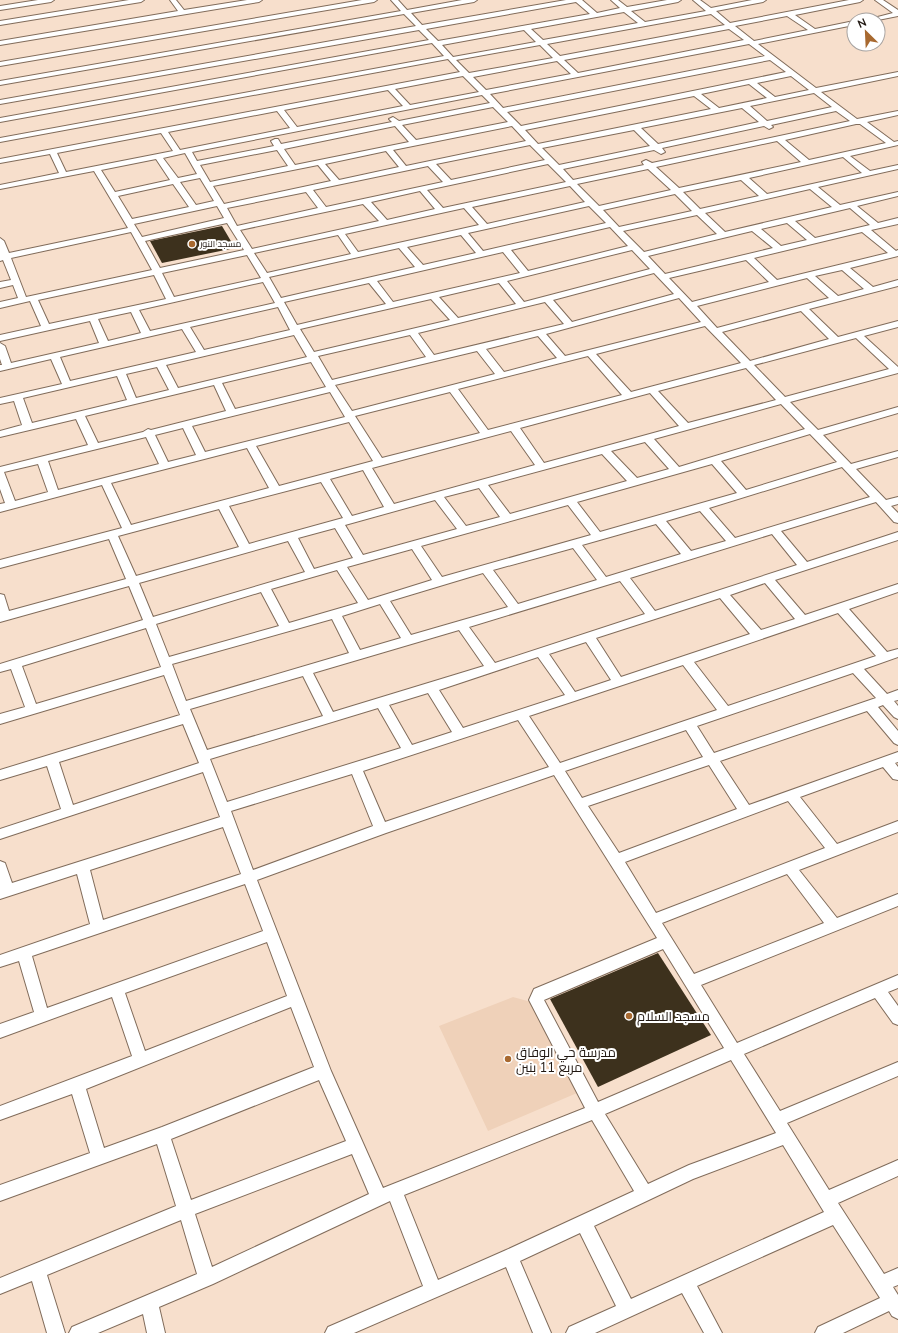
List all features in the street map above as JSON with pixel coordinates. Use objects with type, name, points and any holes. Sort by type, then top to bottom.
[{"type":"street","points":[[0,8],[16,3],[51,0]]},
{"type":"street","points":[[94,0],[103,16]]},
{"type":"street","points":[[98,27],[103,16],[141,0]]},
{"type":"street","points":[[173,0],[183,13]]},
{"type":"street","points":[[0,140],[39,123],[64,99],[99,94],[150,48],[212,18],[231,15],[258,0]]},
{"type":"street","points":[[0,83],[64,99],[99,94],[195,114],[222,109],[294,58],[319,46],[327,22],[374,0]]},
{"type":"street","points":[[394,0],[898,519]]},
{"type":"street","points":[[10,62],[3,47],[30,28],[103,16],[183,13],[212,18],[231,15],[270,27],[300,22],[327,22],[405,12],[474,0]]},
{"type":"street","points":[[235,69],[237,50],[270,27],[300,22],[327,22],[421,28],[479,15],[578,0],[596,15]]},
{"type":"street","points":[[614,0],[644,25]]},
{"type":"street","points":[[0,120],[39,123],[83,135],[120,128],[172,80],[235,69],[260,82],[318,91],[351,85],[368,62],[435,42],[526,28],[678,0]]},
{"type":"street","points":[[696,0],[731,25],[838,108],[895,143]]},
{"type":"street","points":[[0,161],[53,152],[83,135],[120,128],[163,130],[195,114],[222,109],[279,108],[318,91],[351,85],[389,87],[559,58],[571,47],[621,38],[644,25],[763,0]]},
{"type":"street","points":[[98,27],[107,40],[150,48],[237,50],[294,58],[368,62],[450,58],[543,43],[571,47],[621,38],[658,40],[789,14],[813,6],[860,0]]},
{"type":"street","points":[[878,0],[898,13]]},
{"type":"street","points":[[465,2],[471,7]]},
{"type":"street","points":[[526,7],[535,14]]},
{"type":"street","points":[[886,16],[898,13]]},
{"type":"street","points":[[789,14],[814,31]]},
{"type":"street","points":[[541,19],[547,24]]},
{"type":"street","points":[[0,23],[30,28],[98,27]]},
{"type":"street","points":[[0,187],[678,55],[846,25]]},
{"type":"street","points":[[526,28],[576,75]]},
{"type":"street","points":[[0,102],[22,89],[44,66],[79,60],[107,40]]},
{"type":"street","points":[[658,40],[678,55]]},
{"type":"street","points":[[319,46],[331,60]]},
{"type":"street","points":[[502,111],[772,57]]},
{"type":"street","points":[[0,64],[10,62],[44,66],[79,60],[172,80],[235,69]]},
{"type":"street","points":[[648,61],[669,78]]},
{"type":"street","points":[[594,72],[614,89]]},
{"type":"street","points":[[699,72],[719,88]]},
{"type":"street","points":[[208,185],[414,143],[595,114],[793,73]]},
{"type":"street","points":[[3,258],[132,226],[194,208],[219,205],[430,163],[636,127],[651,124],[687,111],[716,110],[898,74]]},
{"type":"street","points":[[750,82],[773,98]]},
{"type":"street","points":[[389,87],[408,108]]},
{"type":"street","points":[[695,93],[716,110]]},
{"type":"street","points":[[577,96],[595,114]]},
{"type":"street","points":[[671,98],[687,111]]},
{"type":"street","points":[[195,164],[495,104]]},
{"type":"street","points":[[744,104],[806,162]]},
{"type":"street","points":[[631,106],[651,124]]},
{"type":"street","points":[[279,108],[295,130]]},
{"type":"street","points":[[140,240],[323,209],[448,183],[636,152],[838,108]]},
{"type":"street","points":[[387,112],[414,143]]},
{"type":"street","points":[[0,305],[898,113]]},
{"type":"street","points":[[345,120],[356,132]]},
{"type":"street","points":[[636,127],[672,162]]},
{"type":"street","points":[[163,130],[195,164],[202,174],[219,205],[380,463]]},
{"type":"street","points":[[271,135],[293,168]]},
{"type":"street","points":[[0,338],[171,300],[356,254],[484,226],[677,191],[895,143]]},
{"type":"street","points":[[388,148],[404,168]]},
{"type":"street","points":[[53,152],[64,175]]},
{"type":"street","points":[[636,152],[724,236]]},
{"type":"street","points":[[843,154],[868,174]]},
{"type":"street","points":[[159,157],[194,208]]},
{"type":"street","points":[[320,162],[336,182]]},
{"type":"street","points":[[430,163],[448,183]]},
{"type":"street","points":[[0,346],[4,368],[505,249],[699,212],[898,167]]},
{"type":"street","points":[[97,169],[158,271],[171,300]]},
{"type":"street","points":[[113,195],[202,174]]},
{"type":"street","points":[[742,176],[766,197]]},
{"type":"street","points":[[811,186],[838,208]]},
{"type":"street","points":[[307,188],[323,209]]},
{"type":"street","points":[[422,189],[440,210]]},
{"type":"street","points":[[641,254],[724,236],[898,194]]},
{"type":"street","points":[[365,201],[384,222]]},
{"type":"street","points":[[466,205],[484,226]]},
{"type":"street","points":[[851,205],[876,226]]},
{"type":"street","points":[[789,220],[814,242]]},
{"type":"street","points":[[663,277],[749,258],[898,221]]},
{"type":"street","points":[[754,228],[780,250]]},
{"type":"street","points":[[864,229],[896,253]]},
{"type":"street","points":[[462,231],[482,255]]},
{"type":"street","points":[[340,232],[356,254]]},
{"type":"street","points":[[0,240],[3,258],[23,300]]},
{"type":"street","points":[[401,245],[421,268]]},
{"type":"street","points":[[0,401],[121,373],[391,305],[501,280],[634,247]]},
{"type":"street","points":[[505,249],[526,274]]},
{"type":"street","points":[[690,304],[896,253]]},
{"type":"street","points":[[749,258],[775,283]]},
{"type":"street","points":[[843,266],[871,290]]},
{"type":"street","points":[[0,434],[217,382],[656,270]]},
{"type":"street","points":[[808,275],[837,300]]},
{"type":"street","points":[[372,280],[391,305]]},
{"type":"street","points":[[501,280],[522,305]]},
{"type":"street","points":[[0,285],[15,282]]},
{"type":"street","points":[[715,331],[898,284]]},
{"type":"street","points":[[0,470],[148,432],[186,424],[432,359],[540,333],[681,295]]},
{"type":"street","points":[[433,296],[456,321]]},
{"type":"street","points":[[32,298],[46,328]]},
{"type":"street","points":[[547,299],[570,324]]},
{"type":"street","points":[[134,308],[147,335]]},
{"type":"street","points":[[803,308],[835,340]]},
{"type":"street","points":[[93,318],[105,344]]},
{"type":"street","points":[[0,508],[250,444],[501,375],[707,323]]},
{"type":"street","points":[[0,564],[275,489],[366,467],[898,324]]},
{"type":"street","points":[[185,326],[201,353]]},
{"type":"street","points":[[412,332],[432,359]]},
{"type":"street","points":[[540,333],[562,360]]},
{"type":"street","points":[[858,335],[897,370]]},
{"type":"street","points":[[480,348],[501,375]]},
{"type":"street","points":[[590,353],[629,396]]},
{"type":"street","points":[[55,357],[67,385]]},
{"type":"street","points":[[160,363],[175,392]]},
{"type":"street","points":[[0,598],[3,617],[481,483],[897,370]]},
{"type":"street","points":[[121,373],[133,402]]},
{"type":"street","points":[[217,382],[231,412]]},
{"type":"street","points":[[452,388],[486,434]]},
{"type":"street","points":[[652,390],[686,427]]},
{"type":"street","points":[[18,397],[28,427]]},
{"type":"street","points":[[0,668],[264,587],[676,470],[898,410]]},
{"type":"street","points":[[80,416],[94,446]]},
{"type":"street","points":[[186,424],[202,456]]},
{"type":"street","points":[[514,427],[542,467]]},
{"type":"street","points":[[148,432],[165,465]]},
{"type":"street","points":[[647,438],[676,470]]},
{"type":"street","points":[[250,444],[275,489]]},
{"type":"street","points":[[604,450],[634,482]]},
{"type":"street","points":[[0,719],[286,628],[439,582],[744,494],[846,466],[898,454]]},
{"type":"street","points":[[42,459],[54,494]]},
{"type":"street","points":[[714,460],[744,494]]},
{"type":"street","points":[[366,467],[391,509]]},
{"type":"street","points":[[0,474],[11,505]]},
{"type":"street","points":[[324,477],[360,560]]},
{"type":"street","points":[[105,481],[128,530]]},
{"type":"street","points":[[481,483],[507,518]]},
{"type":"street","points":[[438,496],[464,531]]},
{"type":"street","points":[[570,500],[598,536]]},
{"type":"street","points":[[0,775],[52,761],[184,712],[356,655],[516,609],[774,530],[881,501],[898,500]]},
{"type":"street","points":[[222,504],[246,549]]},
{"type":"street","points":[[702,507],[733,542]]},
{"type":"street","points":[[658,519],[689,556]]},
{"type":"street","points":[[774,530],[804,566]]},
{"type":"street","points":[[112,534],[134,580],[184,712],[205,761],[323,1071],[355,1145],[387,1195],[434,1289]]},
{"type":"street","points":[[291,536],[311,574]]},
{"type":"street","points":[[0,834],[330,718],[432,688],[541,652],[590,638],[898,536]]},
{"type":"street","points":[[575,543],[604,582]]},
{"type":"street","points":[[415,545],[439,582]]},
{"type":"street","points":[[340,566],[365,605]]},
{"type":"street","points":[[486,569],[516,609]]},
{"type":"street","points":[[622,576],[653,616]]},
{"type":"street","points":[[768,579],[803,621]]},
{"type":"street","points":[[264,587],[286,628]]},
{"type":"street","points":[[0,867],[3,892],[82,867],[225,814],[459,733],[686,660],[898,588]]},
{"type":"street","points":[[723,594],[758,635]]},
{"type":"street","points":[[383,600],[408,640]]},
{"type":"street","points":[[841,608],[885,658]]},
{"type":"street","points":[[335,614],[356,655]]},
{"type":"street","points":[[462,625],[492,668]]},
{"type":"street","points":[[590,638],[618,681]]},
{"type":"street","points":[[541,652],[572,696]]},
{"type":"street","points":[[0,961],[249,877],[381,829],[898,654]]},
{"type":"street","points":[[686,660],[726,712]]},
{"type":"street","points":[[15,664],[32,709]]},
{"type":"street","points":[[856,668],[898,714]]},
{"type":"street","points":[[306,672],[330,718]]},
{"type":"street","points":[[432,688],[459,733]]},
{"type":"street","points":[[579,804],[898,695]]},
{"type":"street","points":[[381,703],[409,750]]},
{"type":"street","points":[[868,705],[898,740]]},
{"type":"street","points":[[521,714],[556,770],[616,860],[826,1200],[895,1306],[824,1333]]},
{"type":"street","points":[[689,725],[746,811]]},
{"type":"street","points":[[616,860],[746,811],[892,760],[898,775]]},
{"type":"street","points":[[52,761],[68,811]]},
{"type":"street","points":[[356,768],[381,829]]},
{"type":"street","points":[[791,795],[834,849]]},
{"type":"street","points":[[653,920],[834,849],[898,826]]},
{"type":"street","points":[[82,867],[98,927]]},
{"type":"street","points":[[789,867],[834,925]]},
{"type":"street","points":[[691,982],[834,925],[896,904]]},
{"type":"street","points":[[0,1031],[271,934]]},
{"type":"street","points":[[644,1193],[595,1110],[536,997],[539,994],[666,941]]},
{"type":"street","points":[[24,953],[42,1016]]},
{"type":"street","points":[[78,1333],[150,1304],[387,1195],[595,1110],[898,981]]},
{"type":"street","points":[[117,989],[141,1060]]},
{"type":"street","points":[[877,990],[898,1018]]},
{"type":"street","points":[[0,1113],[77,1085],[295,1000]]},
{"type":"street","points":[[777,1120],[898,1069]]},
{"type":"street","points":[[0,1193],[162,1135],[323,1071]]},
{"type":"street","points":[[77,1085],[98,1158]]},
{"type":"street","points":[[162,1135],[207,1278]]},
{"type":"street","points":[[334,1333],[355,1329],[434,1289],[510,1257],[689,1173],[787,1136]]},
{"type":"street","points":[[0,1286],[185,1210],[355,1145]]},
{"type":"street","points":[[826,1200],[898,1168]]},
{"type":"street","points":[[575,1333],[836,1215]]},
{"type":"street","points":[[583,1222],[627,1309]]},
{"type":"street","points":[[510,1257],[542,1333]]},
{"type":"street","points":[[37,1271],[56,1333]]},
{"type":"street","points":[[881,1284],[898,1276]]},
{"type":"street","points":[[686,1283],[713,1333]]},
{"type":"street","points":[[150,1304],[156,1333]]},
{"type":"shaded area","name":"مدرسة حي الوفاق مربع 11 بنين","points":[[513,997],[531,1002],[577,1093],[488,1131],[439,1026]]},
{"type":"building","name":"مسجد النور","points":[[222,226],[235,248],[162,263],[150,241]]},
{"type":"building","name":"مسجد السلام","points":[[658,953],[711,1035],[598,1087],[550,999]]},
{"type":"place","name":"مسجد النور","points":[[192,244]]},
{"type":"place","name":"مسجد السلام","points":[[629,1016]]},
{"type":"place","name":"مدرسة حي الوفاق مربع 11 بنين","points":[[508,1059]]}]
